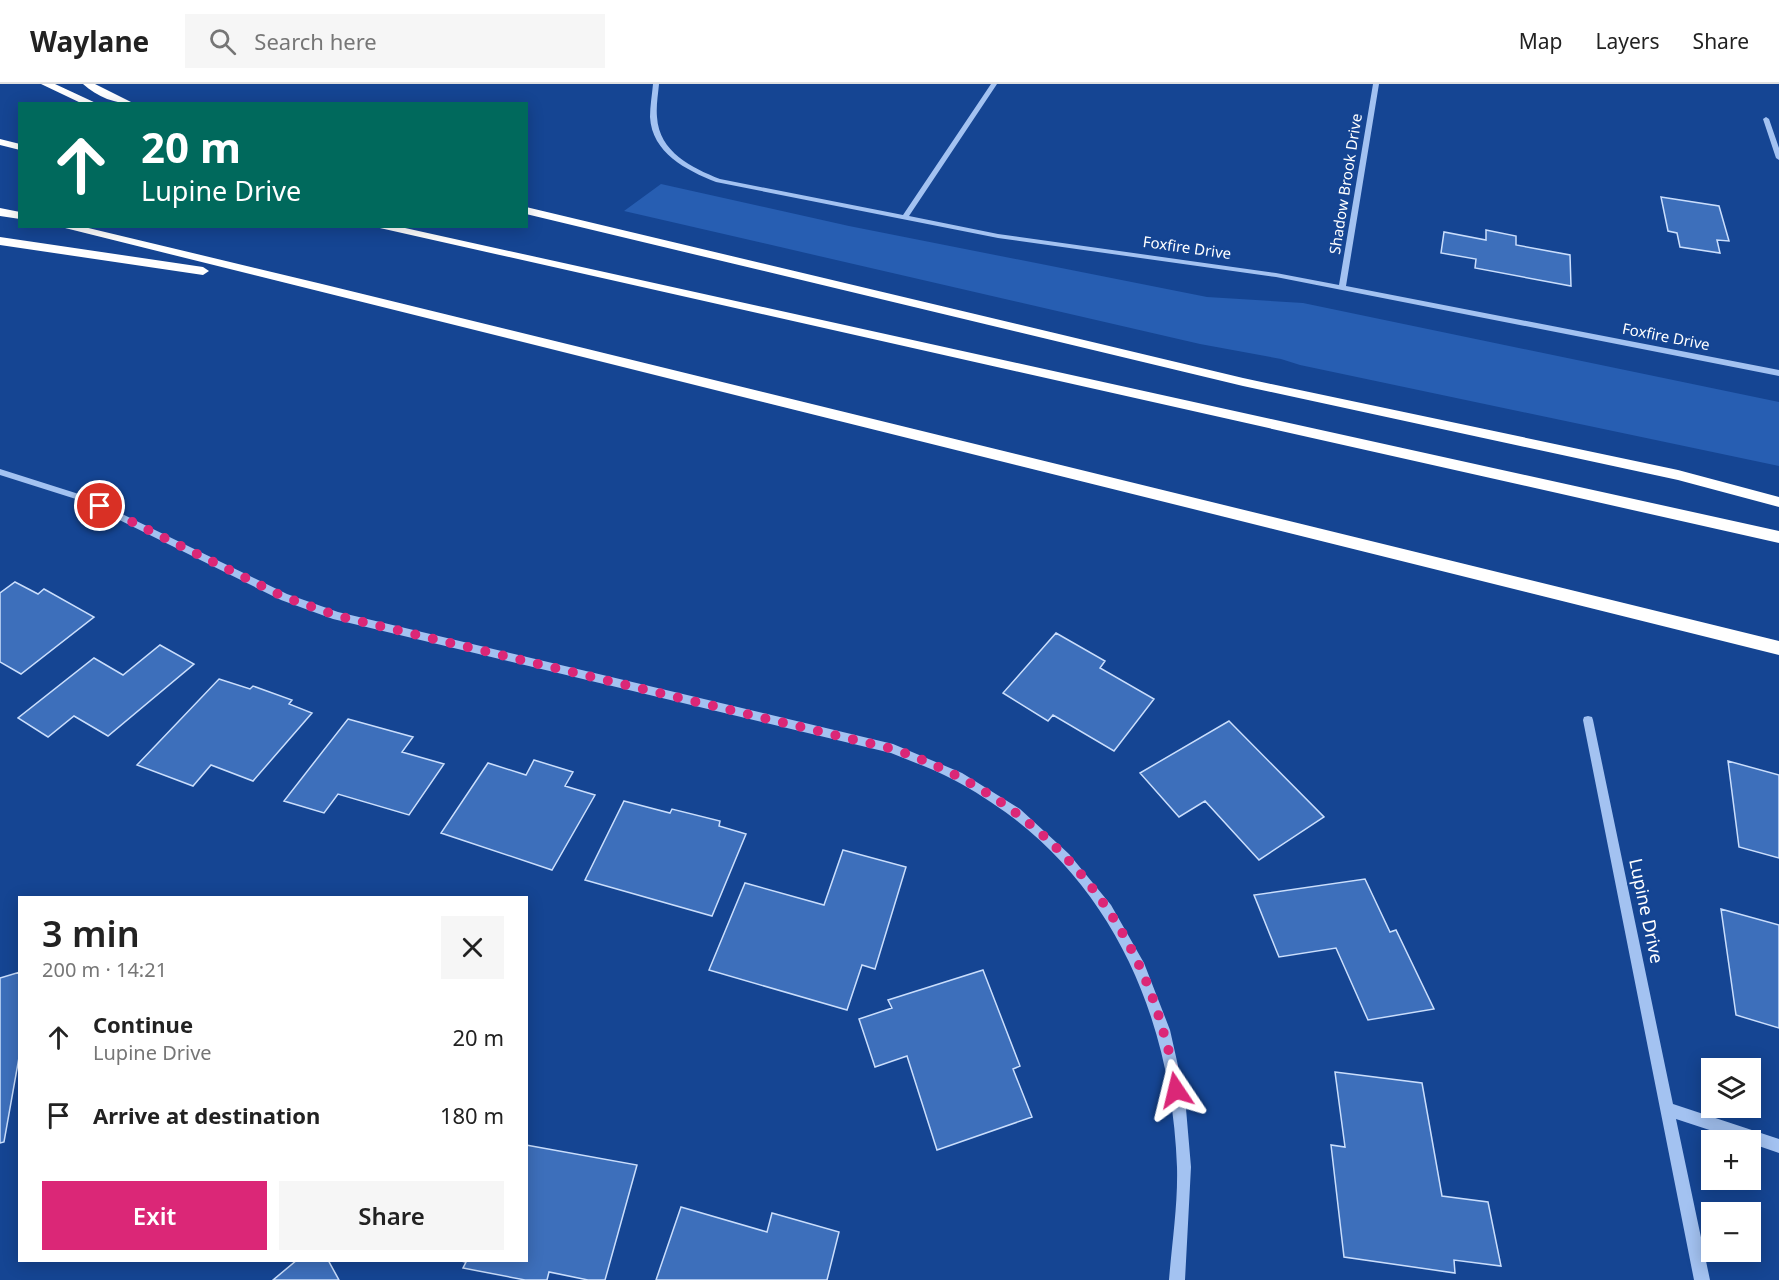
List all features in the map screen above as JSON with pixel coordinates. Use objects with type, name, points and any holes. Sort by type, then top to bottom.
[{"type":"highway","points":[[46,84],[88,102]]},
{"type":"highway","points":[[88,84],[125,102]]},
{"type":"highway","points":[[0,142],[18,146]]},
{"type":"highway","points":[[528,210],[1243,382],[1678,475],[1779,502]]},
{"type":"highway","points":[[0,212],[18,216]]},
{"type":"highway","points":[[71,228],[1779,648]]},
{"type":"highway","points":[[386,228],[1779,537]]},
{"type":"highway","points":[[0,241],[322,288]]},
{"type":"street","name":"Foxfire Drive","points":[[656,84],[654,122],[659,140],[674,157],[688,168],[718,181],[1017,239],[1194,262],[1342,288],[1779,373]]},
{"type":"street","points":[[905,218],[994,84]]},
{"type":"street","name":"Shadow Brook Drive","points":[[1342,288],[1376,84]]},
{"type":"street","points":[[1766,118],[1779,158]]},
{"type":"street","points":[[0,472],[82,498],[284,597],[338,616],[893,749],[958,775],[1018,813],[1070,861],[1100,900],[1129,945],[1152,994],[1175,1075],[1184,1167],[1177,1280]]},
{"type":"street","name":"Lupine Drive","points":[[1588,720],[1702,1280]]},
{"type":"street","points":[[1668,1109],[1779,1146]]},
{"type":"shaded area","points":[[661,184],[849,226],[1207,297],[1303,303],[1779,402],[1779,466],[1300,365],[1281,359],[1200,344],[624,211]]},
{"type":"building","points":[[1661,197],[1719,206],[1729,241],[1717,240],[1720,253],[1680,247],[1677,233],[1668,231]]},
{"type":"building","points":[[1486,230],[1516,236],[1516,245],[1570,255],[1571,286],[1475,268],[1476,259],[1441,253],[1444,232],[1486,240]]},
{"type":"building","points":[[15,582],[38,594],[44,589],[94,617],[21,674],[0,662],[0,593]]},
{"type":"building","points":[[1056,633],[1105,661],[1100,668],[1154,699],[1114,751],[1053,715],[1048,721],[1003,693]]},
{"type":"building","points":[[160,645],[194,664],[108,736],[74,716],[48,737],[18,718],[94,658],[123,675]]},
{"type":"building","points":[[219,679],[250,689],[253,686],[292,700],[289,704],[312,713],[253,781],[211,765],[193,786],[137,765]]},
{"type":"building","points":[[348,719],[413,737],[402,752],[444,764],[409,815],[338,794],[324,813],[284,801]]},
{"type":"building","points":[[1229,721],[1324,817],[1259,860],[1205,801],[1179,817],[1140,773]]},
{"type":"building","points":[[534,760],[573,772],[565,786],[595,795],[552,870],[441,833],[488,763],[526,775]]},
{"type":"building","points":[[1728,761],[1779,775],[1779,858],[1739,847]]},
{"type":"building","points":[[624,801],[670,813],[672,809],[720,821],[719,826],[746,834],[712,916],[585,880]]},
{"type":"building","points":[[843,850],[906,867],[875,969],[862,965],[847,1010],[709,970],[745,883],[824,905]]},
{"type":"building","points":[[1365,879],[1390,932],[1396,930],[1434,1009],[1368,1020],[1336,948],[1279,957],[1254,895]]},
{"type":"building","points":[[1721,909],[1779,925],[1779,1028],[1736,1015]]},
{"type":"building","points":[[983,970],[1020,1066],[1013,1069],[1032,1117],[937,1150],[907,1056],[875,1067],[859,1019],[892,1008],[888,1000]]},
{"type":"building","points":[[18,973],[18,1063],[4,1142],[0,1143],[0,978]]},
{"type":"building","points":[[1335,1072],[1422,1083],[1442,1196],[1488,1202],[1501,1266],[1454,1260],[1455,1273],[1344,1257],[1331,1145],[1345,1147]]},
{"type":"building","points":[[528,1145],[637,1165],[605,1280],[588,1280],[549,1272],[547,1280],[525,1280],[463,1268],[466,1262],[528,1262]]},
{"type":"building","points":[[681,1207],[767,1232],[772,1213],[839,1232],[827,1280],[656,1280]]},
{"type":"building","points":[[295,1262],[329,1262],[339,1280],[273,1280]]},
{"type":"route","points":[[100,506],[284,597],[338,616],[893,749],[958,775],[1018,813],[1036,828],[1070,861],[1100,900],[1129,945],[1152,994],[1175,1075],[1176,1090]]}]
